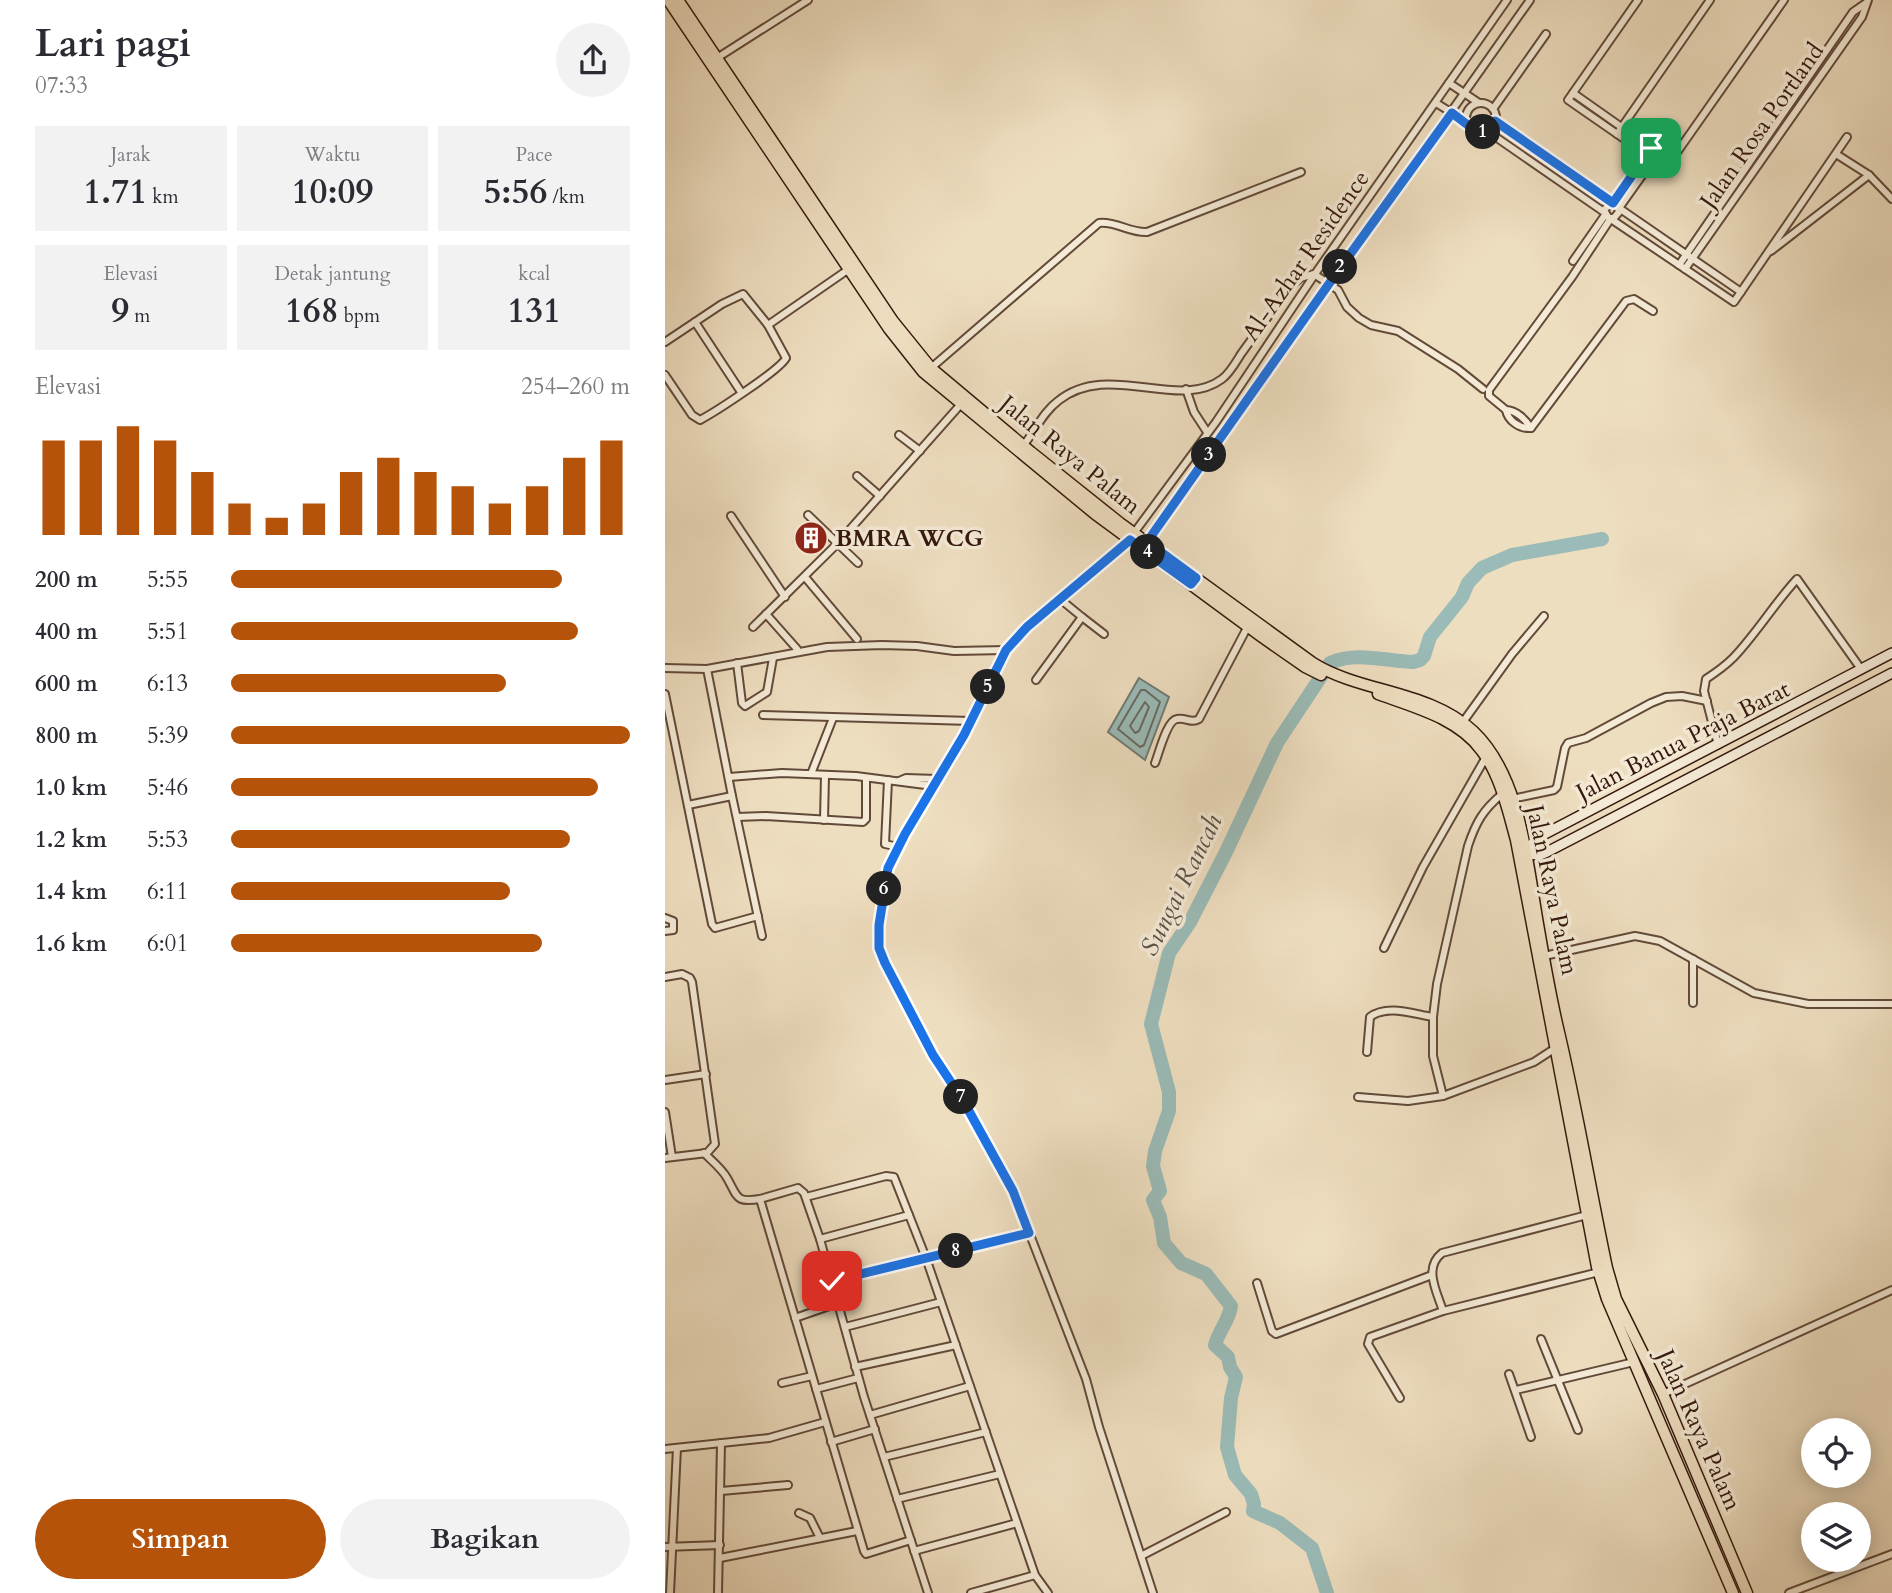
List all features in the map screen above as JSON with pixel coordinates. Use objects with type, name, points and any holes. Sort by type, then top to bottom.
[{"type":"main road","name":"Jalan Raya Palam","points":[[668,0],[849,269],[923,372],[1132,536],[1323,672]]},
{"type":"main road","name":"Jalan Raya Palam","points":[[678,0],[893,321],[931,368],[1021,448]]},
{"type":"main road","name":"Jalan Raya Palam","points":[[1132,536],[1147,542],[1248,626],[1305,667],[1430,705],[1463,722],[1484,741],[1493,754],[1526,854],[1599,1272],[1733,1593]]},
{"type":"main road","name":"Jalan Raya Palam","points":[[1336,676],[1443,719],[1472,740],[1486,757],[1507,797]]},
{"type":"main road","name":"Jalan Raya Palam","points":[[1518,836],[1522,872],[1555,1049],[1616,1299],[1663,1394],[1747,1593]]},
{"type":"street","points":[[717,58],[808,0]]},
{"type":"street","name":"Al-Azhar Residence","points":[[1153,1593],[1093,1409],[1086,1379],[1013,1191],[964,1102],[933,1055],[879,948],[879,925],[888,868],[971,721],[1006,650],[1019,634],[1132,536],[1507,0]]},
{"type":"street","name":"Al-Azhar Residence","points":[[1147,542],[1530,0]]},
{"type":"street","points":[[1638,0],[1568,100],[1616,134],[1653,154]]},
{"type":"street","points":[[1616,134],[1710,0]]},
{"type":"street","points":[[1573,93],[1621,127],[1667,168],[1784,0]]},
{"type":"street","name":"Jalan Rosa Portland","points":[[1682,267],[1862,17],[1867,1]]},
{"type":"street","points":[[1493,109],[1546,34]]},
{"type":"street","points":[[1436,103],[1467,122],[1477,132],[1493,127],[1493,109],[1487,104],[1479,103],[1450,83]]},
{"type":"street","points":[[1467,122],[1468,110],[1479,103]]},
{"type":"street","points":[[1495,121],[1741,292]]},
{"type":"street","points":[[1487,131],[1734,302],[1847,137]]},
{"type":"street","points":[[1507,145],[1515,134]]},
{"type":"street","points":[[1608,216],[1617,216],[1616,206],[1653,154]]},
{"type":"street","points":[[1836,154],[1869,175],[1892,199]]},
{"type":"street","points":[[931,368],[1099,223],[1109,223],[1133,232],[1147,232],[1301,172]]},
{"type":"street","points":[[1765,256],[1869,175]]},
{"type":"street","points":[[1616,206],[1606,205],[1608,216],[1572,277],[1489,390],[1489,396],[1506,410],[1507,415],[1518,426],[1531,428],[1626,301],[1634,299],[1653,312]]},
{"type":"street","points":[[1573,261],[1608,216]]},
{"type":"street","points":[[1324,261],[1338,271]]},
{"type":"street","points":[[768,325],[849,269]]},
{"type":"street","points":[[1021,448],[1050,407],[1085,387],[1111,383],[1186,389],[1201,388],[1222,379],[1288,289],[1300,278],[1315,274],[1340,292],[1347,307],[1359,318],[1371,325],[1398,331],[1458,369],[1483,389]]},
{"type":"street","points":[[665,342],[729,300],[743,294],[768,325],[786,360],[702,419],[697,419],[665,375]]},
{"type":"street","points":[[695,322],[741,392]]},
{"type":"street","points":[[1186,389],[1194,412],[1207,432]]},
{"type":"street","points":[[754,627],[838,543],[961,404]]},
{"type":"street","points":[[899,435],[920,451]]},
{"type":"street","points":[[857,476],[880,496]]},
{"type":"street","points":[[808,515],[858,563]]},
{"type":"street","points":[[731,516],[785,597]]},
{"type":"street","points":[[805,577],[857,639]]},
{"type":"street","points":[[1718,745],[1704,691],[1706,680],[1730,661],[1797,579],[1861,669]]},
{"type":"street","points":[[1060,599],[1104,634]]},
{"type":"street","points":[[766,614],[797,649]]},
{"type":"street","points":[[1463,722],[1512,654],[1544,616]]},
{"type":"street","points":[[1036,680],[1082,617]]},
{"type":"street","points":[[1155,762],[1171,722],[1177,719],[1194,722],[1199,719],[1248,626]]},
{"type":"street","points":[[665,668],[708,669],[827,647],[917,646],[954,651],[1006,650]]},
{"type":"street","name":"Jalan Banua Praja Barat","points":[[1526,854],[1539,837],[1892,653]]},
{"type":"street","points":[[737,663],[742,703],[745,706],[767,692],[773,658]]},
{"type":"street","points":[[708,669],[762,936]]},
{"type":"street","name":"Jalan Banua Praja Barat","points":[[1526,854],[1540,855],[1547,852],[1892,673]]},
{"type":"street","points":[[665,694],[714,927],[758,916]]},
{"type":"street","points":[[1443,1096],[1433,1056],[1433,1017],[1437,984],[1468,846],[1481,814],[1507,797],[1554,790],[1557,787],[1565,748],[1569,743],[1586,738],[1666,697],[1682,696],[1707,701]]},
{"type":"street","points":[[763,715],[971,721]]},
{"type":"street","points":[[811,774],[834,718]]},
{"type":"street","points":[[1384,948],[1423,867],[1486,757]]},
{"type":"street","points":[[729,776],[782,772],[888,780],[937,779]]},
{"type":"street","points":[[824,820],[825,775]]},
{"type":"street","points":[[737,817],[766,816],[863,822],[866,819],[866,778]]},
{"type":"street","points":[[888,780],[885,844],[898,847]]},
{"type":"street","points":[[899,780],[906,784],[933,786]]},
{"type":"street","points":[[688,805],[732,796]]},
{"type":"street","points":[[1518,836],[1528,839],[1539,837]]},
{"type":"street","points":[[1531,879],[1536,864],[1547,852]]},
{"type":"street","points":[[1522,872],[1526,854]]},
{"type":"street","points":[[665,918],[673,921],[674,926],[673,930],[665,931]]},
{"type":"street","points":[[1544,956],[1635,936],[1660,941],[1754,993],[1808,1004],[1892,1004]]},
{"type":"street","points":[[1693,959],[1693,1003]]},
{"type":"street","points":[[665,977],[682,974],[690,978],[715,1144],[711,1151],[668,1158],[665,1112]]},
{"type":"street","points":[[1367,1052],[1370,1017],[1376,1012],[1433,1017]]},
{"type":"street","points":[[1358,1097],[1408,1101],[1443,1096],[1534,1062],[1555,1049]]},
{"type":"street","points":[[665,1080],[706,1074]]},
{"type":"street","points":[[704,1153],[726,1176],[739,1199],[760,1199],[798,1188],[803,1190],[820,1239],[855,1367],[928,1593]]},
{"type":"street","points":[[806,1197],[891,1175],[897,1181],[1035,1575],[1048,1593]]},
{"type":"street","points":[[760,1199],[866,1554],[911,1540]]},
{"type":"street","points":[[820,1239],[909,1215]]},
{"type":"street","points":[[1443,1311],[1432,1275],[1436,1259],[1450,1250],[1587,1215]]},
{"type":"street","points":[[832,1281],[1029,1233]]},
{"type":"street","points":[[1400,1398],[1368,1345],[1370,1337],[1443,1311],[1599,1272]]},
{"type":"street","points":[[1257,1283],[1272,1331],[1276,1334],[1432,1275]]},
{"type":"street","points":[[1663,1394],[1892,1290]]},
{"type":"street","points":[[845,1327],[941,1302]]},
{"type":"street","points":[[795,1318],[838,1303]]},
{"type":"street","points":[[1541,1339],[1578,1430]]},
{"type":"street","points":[[855,1367],[956,1345]]},
{"type":"street","points":[[1515,1391],[1635,1363]]},
{"type":"street","points":[[1509,1374],[1531,1437]]},
{"type":"street","points":[[782,1383],[812,1376]]},
{"type":"street","points":[[816,1389],[859,1378]]},
{"type":"street","points":[[870,1415],[970,1386]]},
{"type":"street","points":[[665,1449],[769,1438],[825,1422]]},
{"type":"street","points":[[831,1442],[875,1429]]},
{"type":"street","points":[[884,1457],[986,1432]]},
{"type":"street","points":[[718,1593],[721,1443]]},
{"type":"street","points":[[670,1593],[669,1547],[675,1499],[677,1448]]},
{"type":"street","points":[[897,1499],[1000,1474]]},
{"type":"street","points":[[721,1490],[788,1485]]},
{"type":"street","points":[[665,1499],[675,1499]]},
{"type":"street","points":[[1141,1556],[1226,1512]]},
{"type":"street","points":[[799,1513],[810,1518],[820,1538]]},
{"type":"street","points":[[914,1551],[1017,1523]]},
{"type":"street","points":[[720,1558],[857,1531]]},
{"type":"street","points":[[669,1547],[720,1545]]},
{"type":"street","points":[[1789,1593],[1892,1554]]},
{"type":"street","points":[[971,1593],[1035,1575]]},
{"type":"water","points":[[1139,678],[1169,697],[1145,760],[1108,732]]},
{"type":"waterway","name":"Sungai Rancah","points":[[1327,1593],[1312,1548],[1280,1523],[1253,1511],[1251,1494],[1235,1475],[1227,1447],[1231,1398],[1236,1377],[1228,1357],[1215,1345],[1231,1306],[1206,1274],[1181,1263],[1164,1243],[1160,1217],[1153,1200],[1160,1191],[1153,1166],[1155,1151],[1169,1111],[1169,1092],[1151,1024],[1169,953],[1190,922],[1277,743],[1330,663],[1360,657],[1413,662],[1420,660],[1430,637],[1462,597],[1468,583],[1482,568],[1512,555],[1602,539]]},
{"type":"place","name":"BMRA WCG","points":[[811,538]]},
{"type":"route","points":[[832,1281],[1029,1233],[1013,1191],[964,1102],[933,1055],[879,948],[879,925],[888,868],[905,834],[964,735],[1006,650],[1019,634],[1130,540],[1191,584],[1196,578],[1147,542],[1452,113],[1477,132],[1490,130],[1495,121],[1613,203],[1651,148]]}]
